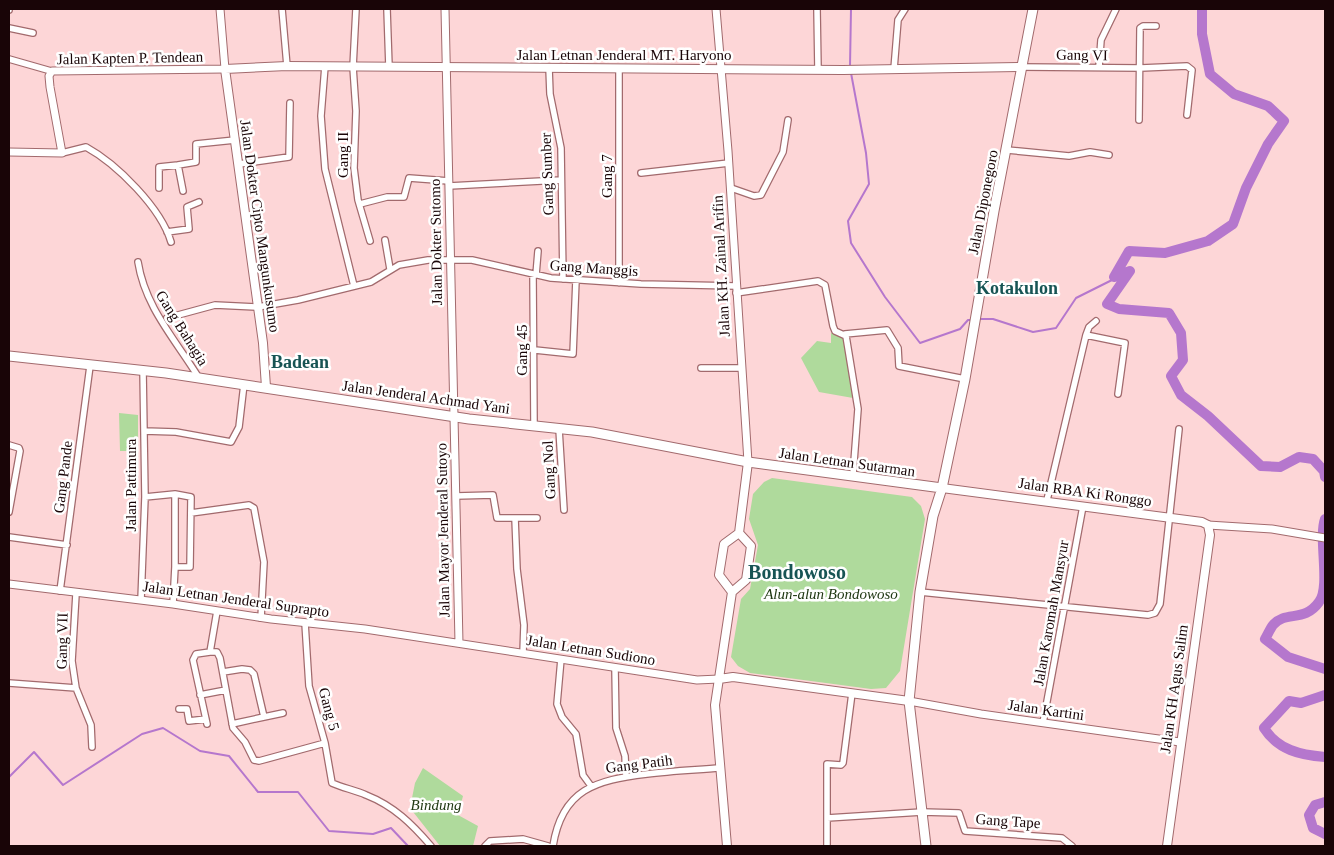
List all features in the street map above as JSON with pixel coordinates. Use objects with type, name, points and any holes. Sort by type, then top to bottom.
[{"type":"main road","name":"Jalan Diponegoro","points":[[926,846],[909,701],[920,592],[933,516],[942,488],[965,379],[1033,9]]},
{"type":"main road","name":"Jalan Letnan Jenderal MT. Haryono","points":[[225,69],[287,66],[818,70],[1022,67]]},
{"type":"main road","name":"Jalan Dokter Cipto Mangunkusumo","points":[[225,69],[258,307],[266,387]]},
{"type":"main road","name":"Jalan Jenderal Achmad Yani","points":[[9,356],[166,373],[454,416],[636,439],[748,462]]},
{"type":"main road","name":"Jalan Letnan Sutarman","points":[[748,462],[942,488]]},
{"type":"main road","points":[[727,846],[715,705],[732,592],[746,580],[751,546],[740,533],[748,462]]},
{"type":"main road","name":"Jalan RBA Ki Ronggo","points":[[942,488],[1047,500],[1202,522],[1208,525]]},
{"type":"main road","name":"Jalan KH Agus Salim","points":[[1167,846],[1210,535],[1208,525]]},
{"type":"main road","points":[[732,592],[719,575],[724,544],[740,533]]},
{"type":"main road","points":[[719,679],[733,677],[909,701]]},
{"type":"street","points":[[220,9],[225,69]]},
{"type":"street","points":[[282,9],[287,66]]},
{"type":"street","name":"Gang II","points":[[356,9],[353,67],[356,111],[354,168],[360,204],[370,241]]},
{"type":"street","points":[[387,9],[389,67]]},
{"type":"street","name":"Jalan Dokter Sutomo","points":[[445,9],[454,416]]},
{"type":"street","name":"Jalan KH. Zainal Arifin","points":[[716,9],[729,163],[748,462]]},
{"type":"street","points":[[817,9],[818,70]]},
{"type":"street","points":[[894,69],[898,20],[905,9]]},
{"type":"street","points":[[1100,68],[1101,40],[1116,9]]},
{"type":"street","points":[[1139,120],[1140,28],[1143,26],[1156,26]]},
{"type":"street","points":[[9,28],[33,34]]},
{"type":"street","points":[[9,59],[49,70]]},
{"type":"street","points":[[325,66],[321,116],[325,169],[354,286]]},
{"type":"street","name":"Gang VI","points":[[1022,67],[1190,67],[1187,115]]},
{"type":"street","name":"Gang Sumber","points":[[549,68],[550,94],[561,148],[563,279]]},
{"type":"street","name":"Gang 7","points":[[619,68],[619,283]]},
{"type":"street","name":"Jalan Kapten P. Tendean","points":[[62,153],[52,103],[49,70],[225,69]]},
{"type":"street","points":[[238,164],[290,157],[290,103]]},
{"type":"street","points":[[730,188],[754,196],[762,195],[783,152],[788,120]]},
{"type":"street","points":[[159,188],[159,166],[196,162],[195,145],[197,143],[235,140]]},
{"type":"street","points":[[9,152],[62,153],[86,147],[108,161],[131,182],[167,232],[171,242]]},
{"type":"street","points":[[1007,150],[1069,156],[1090,152],[1109,155]]},
{"type":"street","points":[[641,173],[729,163]]},
{"type":"street","points":[[178,165],[183,191]]},
{"type":"street","points":[[360,204],[387,197],[404,197],[409,178],[449,184],[561,180]]},
{"type":"street","points":[[167,232],[189,229],[187,207],[199,202]]},
{"type":"street","points":[[384,240],[390,269]]},
{"type":"street","name":"Gang 45","points":[[534,426],[535,275],[538,251]]},
{"type":"street","name":"Gang Manggis","points":[[167,318],[215,305],[258,307],[378,279],[390,269],[408,262],[451,259],[472,260],[535,275],[619,283],[736,289],[822,281],[826,288],[834,329],[845,334]]},
{"type":"street","name":"Gang Bahagia","points":[[138,262],[141,283],[152,308],[195,377]]},
{"type":"street","points":[[535,350],[573,354],[576,280]]},
{"type":"street","points":[[1047,500],[1086,335],[1089,327],[1096,321]]},
{"type":"street","points":[[853,475],[858,409],[854,373],[845,334],[887,330],[898,348],[899,366],[965,379]]},
{"type":"street","points":[[1086,335],[1125,343],[1118,394]]},
{"type":"street","name":"Gang Pande","points":[[60,591],[90,366]]},
{"type":"street","points":[[701,368],[741,368]]},
{"type":"street","name":"Jalan Pattimura","points":[[141,600],[145,497],[143,370]]},
{"type":"street","points":[[144,431],[176,432],[231,442],[239,427],[244,384]]},
{"type":"street","name":"Jalan Mayor Jenderal Sutoyo","points":[[454,416],[459,643]]},
{"type":"street","points":[[920,592],[1148,616],[1155,613],[1160,604],[1179,428]]},
{"type":"street","name":"Gang Nol","points":[[559,429],[564,510]]},
{"type":"street","points":[[9,445],[19,448],[20,451],[9,512]]},
{"type":"street","points":[[145,497],[175,494],[191,497],[190,567],[175,567]]},
{"type":"street","points":[[173,604],[175,494]]},
{"type":"street","points":[[456,496],[493,495],[497,518],[537,518]]},
{"type":"street","points":[[191,513],[249,505],[254,508],[264,562],[261,618]]},
{"type":"street","name":"Jalan Karomah Mansyur","points":[[1043,723],[1084,506]]},
{"type":"street","points":[[516,518],[516,569],[523,619],[523,653]]},
{"type":"street","name":"Jalan RBA Ki Ronggo","points":[[1208,525],[1224,528],[1272,529],[1325,538]]},
{"type":"street","name":"Jalan RBA Ki Ronggo","points":[[1210,535],[1224,528]]},
{"type":"street","points":[[9,537],[66,545]]},
{"type":"street","name":"Jalan Letnan Jenderal Suprapto","points":[[9,585],[173,604],[261,618],[365,629],[459,643]]},
{"type":"street","name":"Gang VII","points":[[76,594],[72,644],[76,688],[88,714],[92,747]]},
{"type":"street","points":[[210,652],[217,610]]},
{"type":"street","name":"Gang 5","points":[[305,623],[309,686],[325,742],[331,781],[379,801],[402,815],[431,846]]},
{"type":"street","name":"Jalan Letnan Sudiono","points":[[459,643],[697,680],[719,679]]},
{"type":"street","points":[[179,708],[187,709],[189,721],[206,722],[193,656],[210,652],[219,654],[232,724],[256,761],[325,742]]},
{"type":"street","points":[[561,659],[557,704],[562,717],[576,734],[583,775],[591,786]]},
{"type":"street","points":[[615,668],[616,728],[625,756],[626,776]]},
{"type":"street","points":[[223,672],[242,669],[250,670],[254,674],[264,717]]},
{"type":"street","name":"Gang VII","points":[[9,683],[76,688]]},
{"type":"street","points":[[200,695],[226,690]]},
{"type":"street","points":[[827,846],[827,764],[841,765],[843,763],[852,693]]},
{"type":"street","name":"Jalan Kartini","points":[[909,701],[1043,723],[1180,742]]},
{"type":"street","points":[[232,724],[283,713]]},
{"type":"street","name":"Gang Patih","points":[[553,846],[559,821],[569,803],[591,786],[603,780],[626,776],[720,768]]},
{"type":"street","points":[[827,818],[922,812]]},
{"type":"street","name":"Gang Tape","points":[[922,812],[959,813],[965,831],[1059,837],[1066,840],[1072,846]]},
{"type":"street","points":[[485,846],[486,842],[490,840],[517,838],[548,846]]},
{"type":"green space","points":[[831,333],[842,334],[852,365],[853,398],[819,392],[801,358],[817,341],[831,343]]},
{"type":"green space","points":[[119,413],[138,415],[138,451],[120,451]]},
{"type":"green space","name":"Alun-alun Bondowoso","points":[[772,478],[912,497],[921,506],[925,519],[900,671],[886,688],[871,689],[750,673],[738,666],[731,657],[741,599],[750,589],[758,545],[749,519],[753,494],[764,482]]},
{"type":"green space","name":"Bindung","points":[[423,768],[463,796],[458,815],[478,826],[473,846],[440,846],[410,808],[415,783]]},
{"type":"waterway","points":[[850,66],[851,9]]},
{"type":"waterway","points":[[1202,9],[1202,34],[1210,74],[1234,94],[1268,106],[1284,121],[1268,144],[1246,188],[1233,224],[1208,241],[1165,253],[1129,251],[1114,277],[1130,271],[1107,304],[1119,309],[1169,313],[1181,333],[1183,360],[1171,376],[1181,395],[1208,416],[1261,466],[1280,467],[1299,457],[1313,459],[1324,471],[1325,477]]},
{"type":"waterway","points":[[851,73],[866,153],[869,184],[848,221],[851,243],[885,297],[920,343],[960,329],[968,320],[973,320]]},
{"type":"waterway","points":[[977,319],[993,319],[1033,332],[1056,328],[1076,298],[1130,271]]},
{"type":"waterway","points":[[1325,519],[1323,528],[1324,585],[1319,602],[1301,615],[1278,621],[1273,625],[1265,639],[1288,657],[1325,669]]},
{"type":"waterway","points":[[1325,695],[1301,703],[1289,701],[1264,728],[1276,742],[1290,750],[1307,755],[1325,757]]},
{"type":"waterway","points":[[9,777],[34,752],[63,785],[142,734],[163,728],[200,751],[229,756],[258,792],[298,792],[329,831],[373,834],[391,828],[408,846]]},
{"type":"waterway","points":[[1325,802],[1315,805],[1309,815],[1313,828],[1325,834]]},
{"type":"district","name":"Kotakulon","points":[[1017,288]]},
{"type":"district","name":"Badean","points":[[300,362]]},
{"type":"district","name":"Bondowoso","points":[[797,572]]}]
